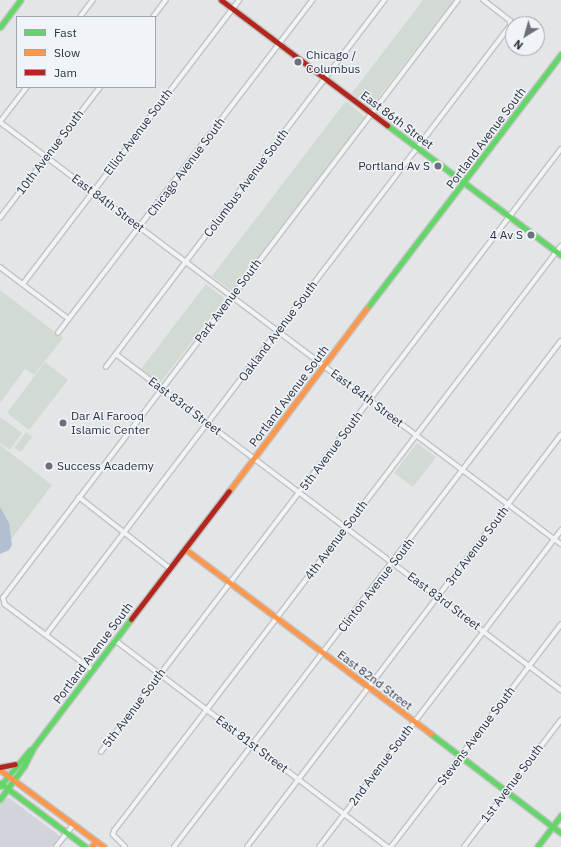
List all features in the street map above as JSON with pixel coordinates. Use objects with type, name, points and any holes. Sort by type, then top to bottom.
[{"type":"main road","points":[[0,26],[20,0]]},
{"type":"main road","name":"East 86th Street","points":[[221,0],[559,254]]},
{"type":"main road","name":"Portland Avenue South","points":[[0,799],[14,780],[33,748],[465,183],[561,54]]},
{"type":"main road","name":"East 82nd Street","points":[[185,549],[561,833]]},
{"type":"main road","name":"Portland Avenue South","points":[[0,784],[8,776],[20,759],[33,748]]},
{"type":"main road","points":[[0,767],[13,765],[20,759]]},
{"type":"main road","points":[[0,770],[104,847]]},
{"type":"main road","points":[[0,784],[86,847]]},
{"type":"main road","points":[[537,847],[561,815]]},
{"type":"main road","points":[[91,847],[96,841]]},
{"type":"street","points":[[81,16],[93,0]]},
{"type":"street","points":[[154,16],[166,0]]},
{"type":"street","name":"Elliot Avenue South","points":[[23,284],[239,0]]},
{"type":"street","name":"Chicago Avenue South","points":[[58,333],[313,0]]},
{"type":"street","name":"Columbus Avenue South","points":[[106,367],[385,0]]},
{"type":"street","name":"Oakland Avenue South","points":[[46,635],[510,26],[510,21],[483,0]]},
{"type":"street","name":"Park Avenue South","points":[[46,635],[3,602],[5,595],[457,1]]},
{"type":"street","points":[[0,122],[25,88]]},
{"type":"street","name":"10th Avenue South","points":[[0,218],[99,88]]},
{"type":"street","name":"East 84th Street","points":[[0,122],[561,544]]},
{"type":"street","name":"5th Avenue South","points":[[101,752],[561,149]]},
{"type":"street","name":"4th Avenue South","points":[[125,847],[113,835],[416,435],[559,254],[561,246]]},
{"type":"street","points":[[0,267],[69,318]]},
{"type":"street","name":"Clinton Avenue South","points":[[174,847],[393,563],[561,341]]},
{"type":"street","name":"East 83rd Street","points":[[116,354],[561,690]]},
{"type":"street","name":"3rd Avenue South","points":[[247,847],[561,435]]},
{"type":"street","points":[[80,497],[170,568]]},
{"type":"street","name":"2nd Avenue South","points":[[319,847],[561,530]]},
{"type":"street","name":"Stevens Avenue South","points":[[390,847],[561,625]]},
{"type":"street","points":[[46,635],[92,670]]},
{"type":"street","name":"East 81st Street","points":[[115,640],[344,814],[390,847]]},
{"type":"street","name":"1st Avenue South","points":[[464,847],[561,720]]},
{"type":"street","points":[[56,847],[74,824]]},
{"type":"shaded area","points":[[423,0],[454,0],[371,107],[352,93]]},
{"type":"shaded area","points":[[346,101],[365,117],[232,291],[212,276]]},
{"type":"shaded area","points":[[206,284],[225,299],[160,383],[141,369]]},
{"type":"shaded area","points":[[0,290],[63,338],[34,375],[25,369],[0,403]]},
{"type":"shaded area","points":[[45,362],[68,380],[29,430],[7,413]]},
{"type":"shaded area","points":[[0,417],[22,433],[10,450],[0,443]]},
{"type":"shaded area","points":[[26,432],[32,437],[21,452],[14,448]]},
{"type":"shaded area","points":[[417,443],[436,457],[413,487],[394,473]]},
{"type":"shaded area","points":[[0,445],[52,485],[0,554]]},
{"type":"shaded area","points":[[6,798],[9,798],[61,837],[52,847],[0,847],[0,803]]},
{"type":"water","points":[[0,507],[9,523],[12,545],[9,550],[0,554]]},
{"type":"traffic: fast","points":[[0,27],[20,0]]},
{"type":"traffic: fast","points":[[367,308],[561,54]]},
{"type":"traffic: fast","points":[[387,125],[561,255]]},
{"type":"traffic: fast","points":[[0,799],[24,766],[33,748],[131,619]]},
{"type":"traffic: fast","points":[[431,734],[561,833]]},
{"type":"traffic: fast","points":[[0,786],[30,750]]},
{"type":"traffic: fast","points":[[0,783],[86,847]]},
{"type":"traffic: fast","points":[[537,847],[561,815]]},
{"type":"traffic: slow","points":[[229,491],[367,308]]},
{"type":"traffic: slow","points":[[185,549],[431,734]]},
{"type":"traffic: slow","points":[[0,770],[104,847]]},
{"type":"traffic: slow","points":[[91,847],[96,841]]},
{"type":"traffic: jam","points":[[221,0],[387,125]]},
{"type":"traffic: jam","points":[[131,619],[229,491]]},
{"type":"traffic: jam","points":[[0,767],[15,764]]},
{"type":"place","name":"Chicago / Columbus","points":[[298,62]]},
{"type":"place","name":"Portland Av S","points":[[438,166]]},
{"type":"place","name":"4 Av S","points":[[531,235]]},
{"type":"place","name":"Dar Al Farooq Islamic Center","points":[[63,423]]},
{"type":"place","name":"Success Academy","points":[[49,466]]}]
